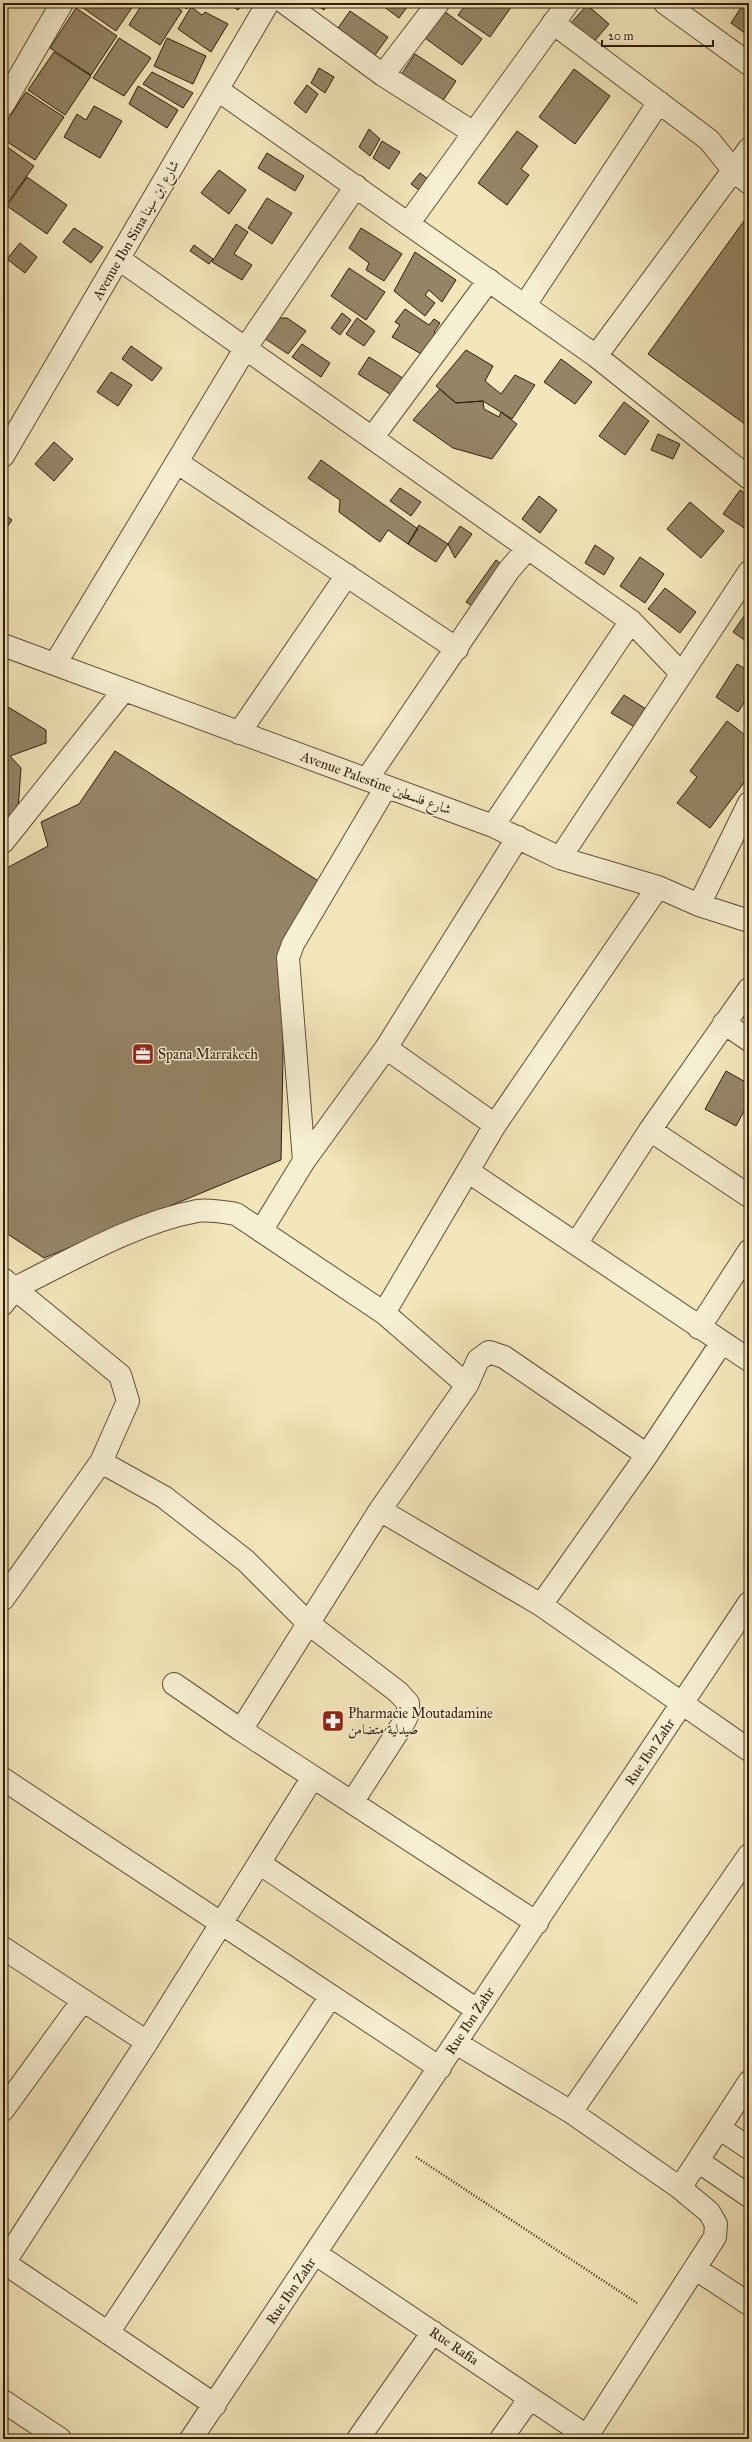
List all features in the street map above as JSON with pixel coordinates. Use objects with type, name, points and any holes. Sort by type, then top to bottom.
[{"type":"street","name":"Avenue Ibn Sina شارع ابن سينا","points":[[3,456],[268,3]]},
{"type":"street","points":[[285,3],[383,75],[474,133]]},
{"type":"street","points":[[383,75],[438,3]]},
{"type":"street","points":[[408,224],[568,3]]},
{"type":"street","points":[[3,105],[58,4]]},
{"type":"street","points":[[677,6],[749,64]]},
{"type":"street","points":[[553,23],[709,140],[741,177]]},
{"type":"street","points":[[218,90],[596,356],[749,478]]},
{"type":"street","points":[[525,305],[659,102]]},
{"type":"street","points":[[596,356],[741,177],[749,149]]},
{"type":"street","points":[[55,664],[178,463],[245,349],[356,186]]},
{"type":"street","points":[[119,259],[631,621],[681,673]]},
{"type":"street","points":[[372,438],[489,280]]},
{"type":"street","points":[[178,463],[457,649]]},
{"type":"street","points":[[304,1161],[288,958],[293,944],[376,783],[457,649],[509,570],[528,548]]},
{"type":"street","points":[[560,858],[749,572]]},
{"type":"street","points":[[239,733],[347,575]]},
{"type":"street","points":[[493,826],[631,621]]},
{"type":"street","name":"Avenue Palestine شارع فلسطين","points":[[3,645],[493,826],[560,858],[658,887],[699,905],[749,921]]},
{"type":"street","points":[[3,842],[124,690]]},
{"type":"street","points":[[699,905],[749,803]]},
{"type":"street","points":[[261,1231],[304,1161],[386,1048],[518,837]]},
{"type":"street","points":[[384,1313],[495,1125],[658,887]]},
{"type":"street","points":[[576,1244],[650,1130],[749,989]]},
{"type":"street","points":[[724,1023],[749,1040]]},
{"type":"street","points":[[386,1048],[495,1125]]},
{"type":"street","points":[[650,1130],[749,1196]]},
{"type":"street","points":[[468,1172],[699,1328],[749,1360]]},
{"type":"street","points":[[3,1599],[101,1462],[128,1401],[120,1375],[7,1290],[132,1231],[197,1211],[216,1211],[236,1214],[384,1313],[467,1385]]},
{"type":"street","points":[[699,1328],[749,1251]]},
{"type":"street","points":[[541,1605],[647,1455],[722,1342]]},
{"type":"street","points":[[241,1730],[380,1510],[467,1385],[478,1360],[489,1352],[504,1357],[647,1455]]},
{"type":"street","points":[[101,1462],[164,1497],[246,1561],[309,1624],[398,1692],[408,1703],[408,1714],[404,1722],[353,1802]]},
{"type":"street","points":[[380,1510],[541,1605],[749,1750]]},
{"type":"street","name":"Rue Ibn Zahr","points":[[191,2439],[215,2406],[390,2140],[537,1923],[749,1603]]},
{"type":"street","points":[[174,1684],[241,1730],[537,1923]]},
{"type":"street","points":[[215,2406],[4,2263],[222,1924],[313,1776]]},
{"type":"street","points":[[3,1779],[440,2068]]},
{"type":"street","points":[[571,2112],[749,1855]]},
{"type":"street","points":[[259,1863],[477,2010]]},
{"type":"street","points":[[3,1948],[147,2042]]},
{"type":"street","points":[[108,2333],[331,1996]]},
{"type":"street","points":[[3,2110],[83,2000]]},
{"type":"street","points":[[456,2043],[571,2112],[680,2188],[709,2212],[716,2224],[715,2237],[589,2438]]},
{"type":"street","points":[[680,2188],[749,2082]]},
{"type":"street","points":[[719,2128],[749,2148]]},
{"type":"street","points":[[698,2161],[749,2196]]},
{"type":"street","name":"Rue Rafia","points":[[316,2254],[589,2438]]},
{"type":"street","points":[[696,2269],[749,2304]]},
{"type":"street","points":[[358,2439],[433,2332]]},
{"type":"street","points":[[501,2439],[530,2398]]},
{"type":"street","points":[[3,2401],[60,2439]]},
{"type":"path","points":[[390,2140],[663,2320]]},
{"type":"building","points":[[76,3],[135,3],[116,31]]},
{"type":"building","points":[[143,3],[169,3],[182,11],[160,45],[129,25]]},
{"type":"building","points":[[178,3],[191,3],[187,9]]},
{"type":"building","points":[[227,3],[243,3],[238,10]]},
{"type":"building","points":[[313,3],[329,3],[324,10]]},
{"type":"building","points":[[379,3],[410,3],[399,18]]},
{"type":"building","points":[[467,3],[514,3],[490,37],[458,15]]},
{"type":"building","points":[[744,3],[749,7],[749,36],[731,23]]},
{"type":"building","points":[[587,5],[609,24],[592,44],[570,24]]},
{"type":"building","points":[[191,7],[202,15],[205,12],[228,24],[211,52],[178,29]]},
{"type":"building","points":[[76,8],[117,36],[91,75],[50,48]]},
{"type":"building","points":[[350,11],[388,37],[375,55],[338,28]]},
{"type":"building","points":[[444,11],[482,39],[462,65],[425,38]]},
{"type":"building","points":[[119,38],[151,58],[124,96],[93,78]]},
{"type":"building","points":[[167,38],[206,56],[193,84],[154,66]]},
{"type":"building","points":[[54,52],[91,76],[65,115],[28,90]]},
{"type":"building","points":[[415,54],[456,81],[442,102],[401,75]]},
{"type":"building","points":[[319,68],[334,77],[325,93],[311,83]]},
{"type":"building","points":[[574,69],[610,96],[575,144],[539,117]]},
{"type":"building","points":[[152,72],[193,93],[183,108],[143,84]]},
{"type":"building","points":[[307,85],[318,94],[306,113],[294,103]]},
{"type":"building","points":[[138,86],[178,110],[167,128],[129,104]]},
{"type":"building","points":[[26,92],[64,117],[35,160],[3,139],[3,127]]},
{"type":"building","points":[[94,106],[122,121],[100,158],[64,137],[77,114],[86,120]]},
{"type":"building","points":[[369,129],[380,139],[370,156],[359,147]]},
{"type":"building","points":[[517,131],[538,146],[521,169],[529,175],[507,205],[478,183]]},
{"type":"building","points":[[382,141],[400,152],[389,169],[373,158]]},
{"type":"building","points":[[3,144],[34,166],[6,205],[3,203]]},
{"type":"building","points":[[267,153],[304,176],[295,191],[258,168]]},
{"type":"building","points":[[219,170],[246,190],[229,214],[201,193]]},
{"type":"building","points":[[420,173],[432,182],[424,194],[411,184]]},
{"type":"building","points":[[27,177],[67,205],[47,234],[7,206]]},
{"type":"building","points":[[267,198],[292,213],[272,244],[248,228]]},
{"type":"building","points":[[749,214],[749,427],[648,354]]},
{"type":"building","points":[[236,224],[248,232],[234,254],[252,265],[242,280],[212,262]]},
{"type":"building","points":[[74,228],[103,247],[91,263],[63,242]]},
{"type":"building","points":[[361,228],[402,254],[384,281],[366,270],[369,263],[349,248]]},
{"type":"building","points":[[20,243],[37,257],[25,273],[7,259]]},
{"type":"building","points":[[194,245],[213,259],[209,264],[190,251]]},
{"type":"building","points":[[415,252],[456,280],[442,302],[429,290],[425,295],[435,303],[425,316],[394,291]]},
{"type":"building","points":[[349,268],[385,292],[366,320],[331,296]]},
{"type":"building","points":[[405,309],[429,325],[434,319],[440,323],[434,332],[439,335],[423,355],[392,337],[400,325],[395,322]]},
{"type":"building","points":[[342,313],[351,320],[340,335],[331,328]]},
{"type":"building","points":[[274,318],[287,318],[306,331],[288,354],[261,336]]},
{"type":"building","points":[[357,318],[375,331],[364,346],[346,334]]},
{"type":"building","points":[[302,344],[330,363],[321,377],[292,357]]},
{"type":"building","points":[[131,346],[162,368],[152,381],[122,359]]},
{"type":"building","points":[[466,350],[493,366],[485,381],[501,394],[515,375],[535,385],[512,419],[483,401],[456,403],[436,386]]},
{"type":"building","points":[[369,357],[409,382],[398,399],[358,374]]},
{"type":"building","points":[[561,359],[592,382],[575,404],[544,382]]},
{"type":"building","points":[[111,372],[132,385],[118,406],[97,392]]},
{"type":"building","points":[[440,389],[456,403],[483,401],[484,409],[499,417],[501,412],[517,424],[492,459],[453,448],[413,420]]},
{"type":"building","points":[[624,402],[649,421],[625,455],[599,436]]},
{"type":"building","points":[[658,434],[680,444],[673,459],[651,450]]},
{"type":"building","points":[[54,442],[73,459],[54,481],[35,464]]},
{"type":"building","points":[[321,460],[418,529],[408,544],[388,530],[380,542],[339,512],[340,500],[308,478]]},
{"type":"building","points":[[400,488],[421,502],[411,516],[390,501]]},
{"type":"building","points":[[740,490],[749,496],[749,531],[723,514]]},
{"type":"building","points":[[539,496],[557,510],[540,533],[522,519]]},
{"type":"building","points":[[690,502],[724,531],[701,558],[667,529]]},
{"type":"building","points":[[3,513],[12,520],[3,533]]},
{"type":"building","points":[[419,525],[448,544],[436,562],[408,544]]},
{"type":"building","points":[[460,526],[472,534],[455,558],[448,544]]},
{"type":"building","points":[[595,545],[614,558],[604,575],[585,563]]},
{"type":"building","points":[[640,557],[664,574],[645,603],[620,586]]},
{"type":"building","points":[[496,560],[509,570],[479,611],[466,602]]},
{"type":"building","points":[[665,588],[696,612],[680,633],[648,609]]},
{"type":"building","points":[[749,609],[749,643],[733,632]]},
{"type":"building","points":[[737,664],[749,671],[749,695],[738,712],[716,697]]},
{"type":"building","points":[[624,695],[649,711],[638,729],[611,713]]},
{"type":"building","points":[[3,704],[46,730],[46,743],[10,756],[21,768],[18,810],[13,816],[3,812]]},
{"type":"building","points":[[727,721],[749,738],[749,776],[710,828],[677,803],[697,777],[690,771]]},
{"type":"building","name":"Spana Marrakech","points":[[115,751],[320,882],[285,949],[281,1160],[44,1258],[3,1231],[3,870],[48,846],[41,822],[79,804]]},
{"type":"building","points":[[726,1071],[749,1084],[749,1102],[736,1126],[705,1109]]},
{"type":"place","name":"Spana Marrakech","points":[[143,1054]]},
{"type":"place","name":"Pharmacie Moutadamine صيدلية متضامن","points":[[333,1721]]}]
